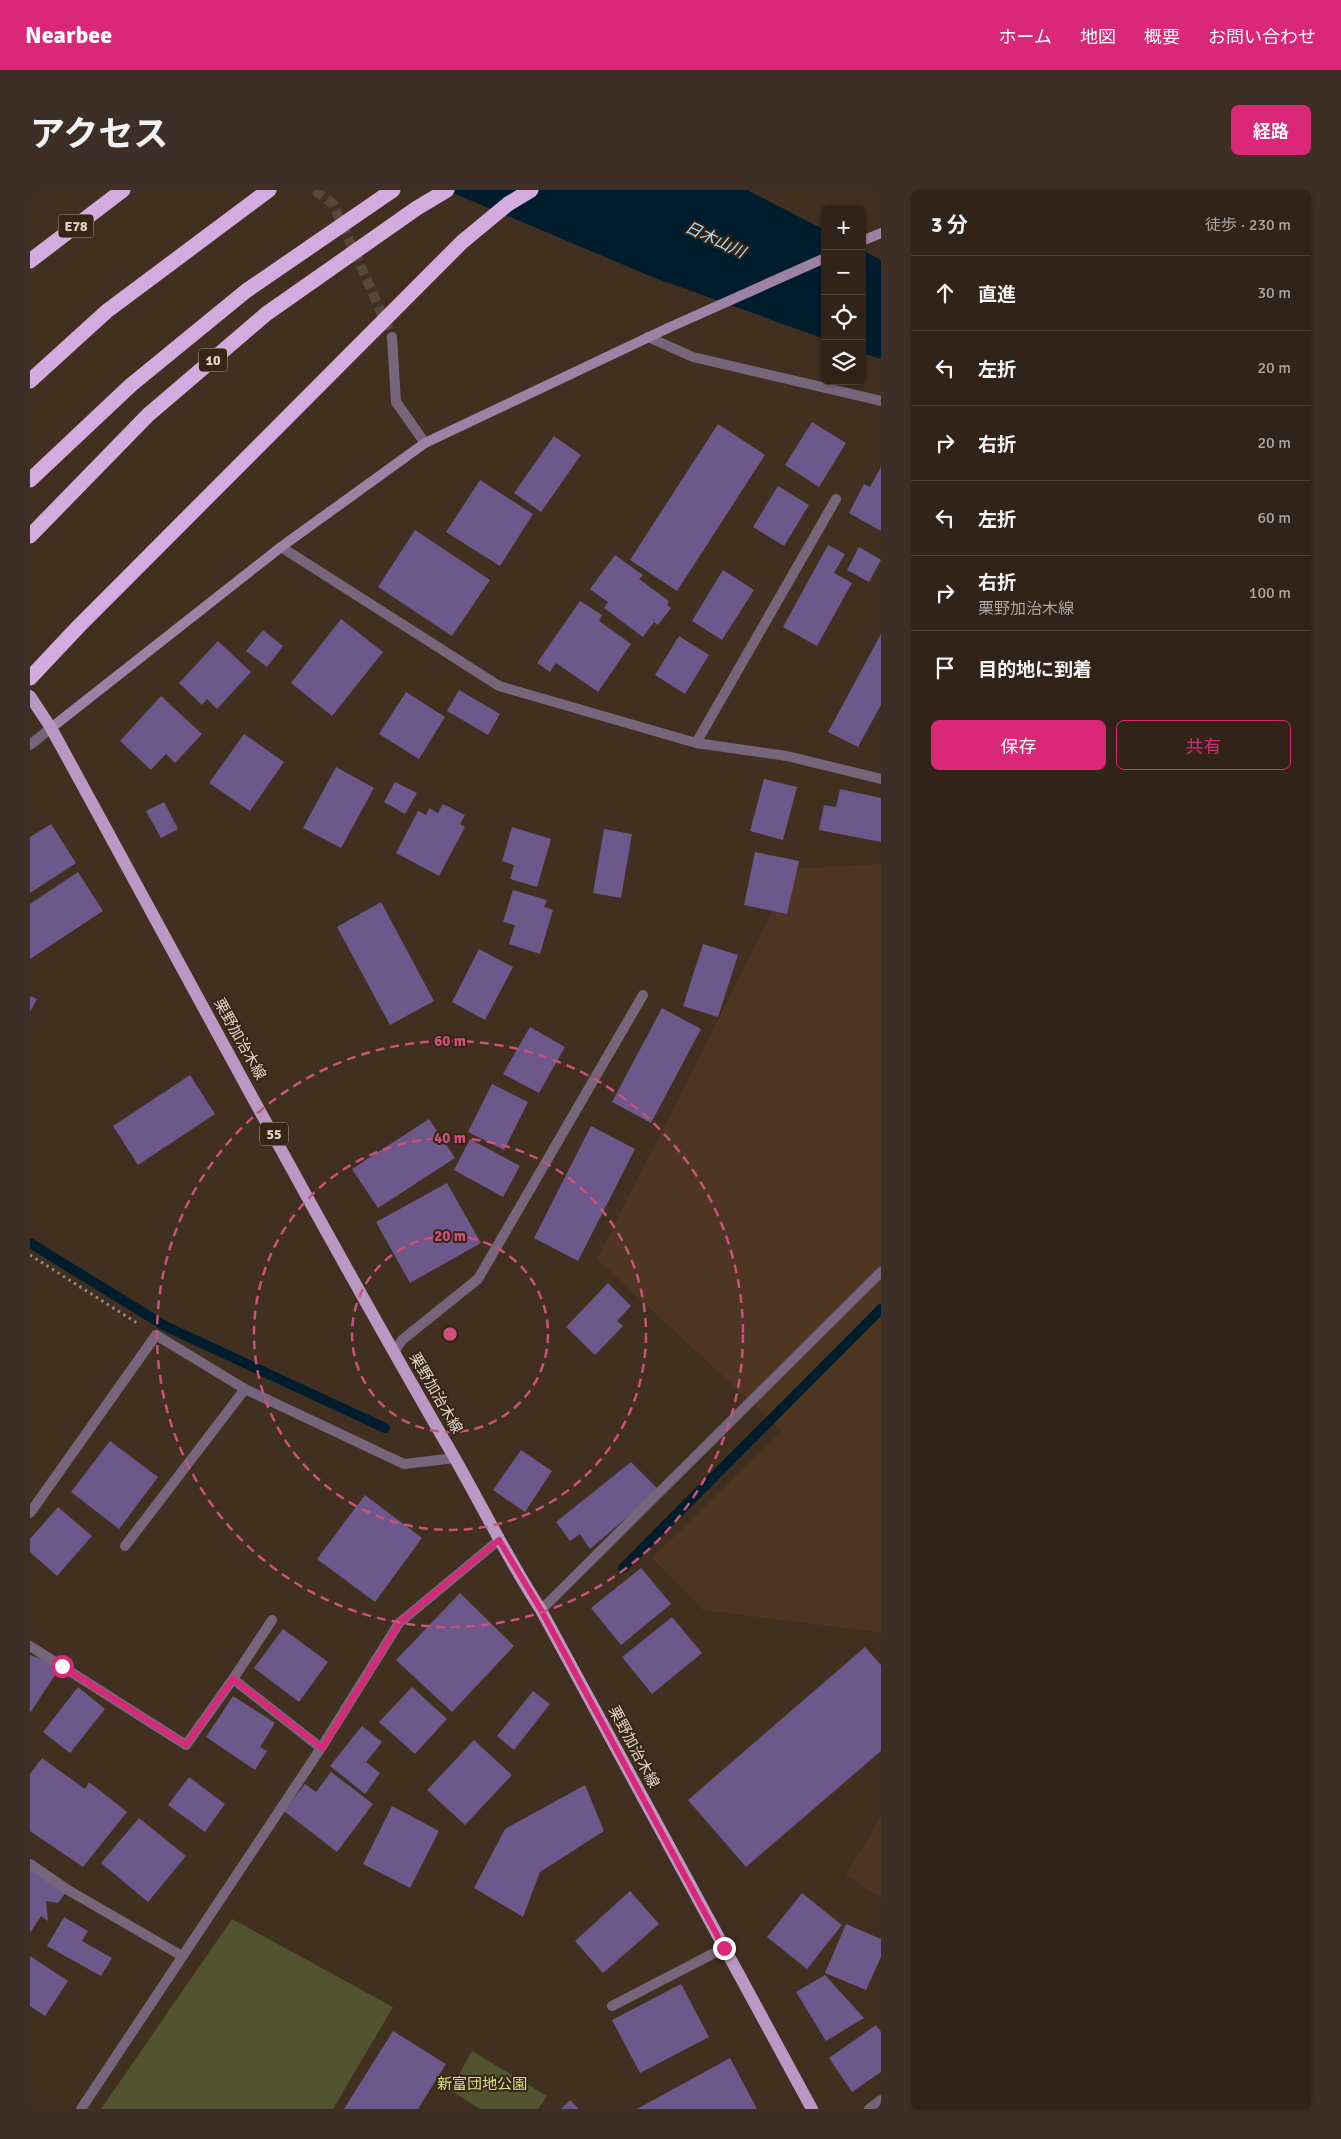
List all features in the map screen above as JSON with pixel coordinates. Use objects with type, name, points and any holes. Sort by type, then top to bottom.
[{"type":"highway","name":"E78","points":[[30,262],[123,190]]},
{"type":"highway","points":[[30,381],[107,310],[269,190]]},
{"type":"highway","name":"10","points":[[30,536],[148,415],[266,314],[417,208],[447,190]]},
{"type":"highway","points":[[30,678],[78,627],[462,242],[508,204],[531,190]]},
{"type":"highway","name":"10","points":[[30,480],[131,385],[246,291],[392,191]]},
{"type":"main road","name":"栗野加治木線","points":[[30,696],[51,728],[394,1352],[455,1458],[499,1540],[541,1610],[812,2109]]},
{"type":"street","points":[[866,239],[881,233]]},
{"type":"street","points":[[30,745],[280,547],[425,443],[648,337],[821,260]]},
{"type":"street","points":[[392,337],[396,402],[425,443]]},
{"type":"street","points":[[648,337],[693,357],[881,401]]},
{"type":"street","points":[[696,743],[836,499]]},
{"type":"street","points":[[280,547],[499,686],[696,743],[787,756],[881,779]]},
{"type":"street","points":[[394,1352],[402,1340],[478,1279],[643,994]]},
{"type":"street","points":[[541,1610],[881,1272]]},
{"type":"street","points":[[30,1513],[156,1334],[245,1389],[404,1464],[455,1458]]},
{"type":"street","points":[[125,1546],[245,1389]]},
{"type":"street","points":[[81,2109],[322,1748],[400,1622],[499,1540]]},
{"type":"street","points":[[30,1646],[186,1745],[272,1620]]},
{"type":"street","points":[[233,1679],[322,1748]]},
{"type":"street","points":[[30,1864],[68,1890],[182,1956]]},
{"type":"street","points":[[612,2006],[724,1948]]},
{"type":"street","points":[[869,2109],[881,2100]]},
{"type":"path","points":[[30,1255],[156,1334]]},
{"type":"shaded area","points":[[881,864],[881,1635],[878,1632],[703,1610],[652,1558],[782,1431],[597,1259],[794,869]]},
{"type":"shaded area","points":[[881,1816],[881,1898],[846,1875]]},
{"type":"green space","points":[[232,1919],[393,2007],[333,2109],[101,2109]]},
{"type":"green space","name":"新富団地公園","points":[[472,2051],[547,2096],[538,2109],[480,2109],[450,2090]]},
{"type":"water","name":"日木山川","points":[[446,190],[747,190],[821,228],[821,338],[655,278]]},
{"type":"water","points":[[866,252],[881,260],[881,359],[866,354]]},
{"type":"building","points":[[812,422],[846,443],[819,487],[785,465]]},
{"type":"building","points":[[718,424],[765,455],[677,591],[630,560]]},
{"type":"building","points":[[554,436],[581,455],[541,512],[514,493]]},
{"type":"building","points":[[881,467],[881,531],[849,513],[864,484],[870,487]]},
{"type":"building","points":[[480,480],[533,514],[500,566],[446,532]]},
{"type":"building","points":[[778,486],[809,505],[784,546],[753,527]]},
{"type":"building","points":[[415,530],[490,580],[452,636],[378,587]]},
{"type":"building","points":[[828,545],[845,554],[834,573],[852,583],[817,646],[783,627]]},
{"type":"building","points":[[859,547],[881,560],[869,582],[847,570]]},
{"type":"building","points":[[615,555],[643,575],[639,579],[669,601],[667,605],[671,608],[658,625],[654,622],[643,637],[604,608],[608,602],[590,589]]},
{"type":"building","points":[[723,570],[754,590],[722,640],[692,621]]},
{"type":"building","points":[[580,601],[602,615],[599,621],[631,644],[598,692],[556,663],[550,672],[537,663]]},
{"type":"building","points":[[341,619],[383,652],[332,716],[291,683]]},
{"type":"building","points":[[263,630],[283,646],[267,667],[246,651]]},
{"type":"building","points":[[881,634],[881,705],[858,747],[828,732]]},
{"type":"building","points":[[679,636],[709,655],[685,694],[655,675]]},
{"type":"building","points":[[218,641],[251,672],[217,709],[207,699],[202,705],[179,683]]},
{"type":"building","points":[[459,690],[500,714],[488,735],[447,711]]},
{"type":"building","points":[[406,692],[445,717],[419,759],[379,734]]},
{"type":"building","points":[[161,696],[202,734],[175,763],[166,754],[151,770],[120,741]]},
{"type":"building","points":[[244,734],[284,762],[250,811],[209,783]]},
{"type":"building","points":[[336,767],[374,788],[341,848],[303,828]]},
{"type":"building","points":[[764,779],[797,787],[783,840],[750,831]]},
{"type":"building","points":[[395,782],[417,793],[405,814],[384,802]]},
{"type":"building","points":[[840,789],[881,798],[881,842],[819,830],[824,805],[836,807]]},
{"type":"building","points":[[164,802],[178,829],[161,838],[146,811]]},
{"type":"building","points":[[443,804],[465,815],[460,824],[465,827],[439,876],[396,853],[418,811],[426,815],[429,808],[438,813]]},
{"type":"building","points":[[51,824],[76,863],[30,893],[30,837]]},
{"type":"building","points":[[512,827],[551,839],[537,887],[510,879],[514,865],[502,861]]},
{"type":"building","points":[[604,829],[632,834],[621,898],[593,893]]},
{"type":"building","points":[[755,852],[799,861],[787,914],[744,905]]},
{"type":"building","points":[[78,872],[103,911],[30,959],[30,904]]},
{"type":"building","points":[[513,890],[547,900],[544,907],[553,910],[540,954],[509,944],[515,925],[503,922]]},
{"type":"building","points":[[381,902],[434,1001],[390,1025],[337,927]]},
{"type":"building","points":[[703,944],[738,955],[718,1017],[683,1006]]},
{"type":"building","points":[[479,949],[513,967],[485,1020],[452,1002]]},
{"type":"building","points":[[30,996],[37,999],[30,1012]]},
{"type":"building","points":[[662,1008],[701,1029],[651,1123],[612,1102]]},
{"type":"building","points":[[530,1027],[565,1047],[539,1093],[503,1074]]},
{"type":"building","points":[[190,1075],[215,1114],[138,1165],[113,1126]]},
{"type":"building","points":[[492,1084],[528,1102],[504,1150],[468,1132]]},
{"type":"building","points":[[429,1119],[455,1158],[378,1208],[352,1169]]},
{"type":"building","points":[[591,1126],[635,1149],[578,1261],[534,1238]]},
{"type":"building","points":[[470,1139],[520,1166],[503,1197],[454,1170]]},
{"type":"building","points":[[447,1183],[481,1243],[410,1283],[376,1222]]},
{"type":"building","points":[[608,1283],[631,1306],[617,1321],[623,1326],[595,1355],[566,1327]]},
{"type":"building","points":[[110,1441],[158,1477],[119,1529],[71,1492]]},
{"type":"building","points":[[521,1450],[552,1471],[525,1512],[493,1490]]},
{"type":"building","points":[[631,1462],[659,1490],[590,1549],[580,1534],[570,1541],[556,1522]]},
{"type":"building","points":[[365,1495],[422,1538],[375,1602],[317,1559]]},
{"type":"building","points":[[58,1507],[92,1536],[57,1576],[30,1552],[30,1539]]},
{"type":"building","points":[[641,1568],[671,1604],[621,1645],[591,1608]]},
{"type":"building","points":[[460,1593],[514,1646],[452,1712],[396,1660]]},
{"type":"building","points":[[672,1617],[702,1653],[652,1694],[622,1657]]},
{"type":"building","points":[[283,1629],[328,1662],[299,1702],[254,1668]]},
{"type":"building","points":[[865,1647],[881,1665],[881,1751],[746,1867],[688,1800]]},
{"type":"building","points":[[30,1655],[61,1666],[30,1713]]},
{"type":"building","points":[[78,1687],[105,1709],[70,1753],[43,1732]]},
{"type":"building","points":[[412,1687],[447,1719],[415,1754],[379,1722]]},
{"type":"building","points":[[533,1691],[550,1704],[514,1750],[497,1736]]},
{"type":"building","points":[[233,1696],[275,1723],[260,1747],[267,1751],[255,1770],[206,1737]]},
{"type":"building","points":[[362,1726],[382,1742],[366,1762],[380,1773],[365,1794],[330,1766]]},
{"type":"building","points":[[474,1740],[512,1775],[465,1825],[427,1790]]},
{"type":"building","points":[[42,1758],[85,1789],[89,1782],[127,1812],[83,1867],[30,1831],[30,1774]]},
{"type":"building","points":[[331,1772],[373,1804],[337,1852],[284,1811],[305,1784],[316,1792]]},
{"type":"building","points":[[189,1777],[225,1804],[205,1832],[168,1805]]},
{"type":"building","points":[[585,1785],[604,1831],[540,1872],[523,1917],[474,1888],[505,1829]]},
{"type":"building","points":[[392,1806],[439,1831],[410,1888],[363,1864]]},
{"type":"building","points":[[139,1818],[186,1856],[148,1902],[101,1863]]},
{"type":"building","points":[[30,1864],[68,1890],[58,1903],[46,1901],[48,1921],[41,1916],[30,1933]]},
{"type":"building","points":[[630,1891],[659,1924],[603,1973],[575,1941]]},
{"type":"building","points":[[802,1893],[842,1925],[807,1969],[767,1937]]},
{"type":"building","points":[[64,1917],[88,1931],[82,1941],[112,1958],[101,1976],[47,1946]]},
{"type":"building","points":[[846,1924],[881,1939],[881,1957],[866,1990],[825,1973]]},
{"type":"building","points":[[30,1956],[68,1981],[45,2016],[30,2006]]},
{"type":"building","points":[[825,1975],[864,2018],[826,2041],[796,1992]]},
{"type":"building","points":[[681,1984],[709,2037],[640,2073],[612,2020]]},
{"type":"building","points":[[876,2025],[881,2032],[881,2072],[852,2092],[829,2058]]},
{"type":"building","points":[[393,2031],[446,2064],[418,2109],[344,2109]]},
{"type":"building","points":[[730,2058],[757,2109],[637,2109]]},
{"type":"building","points":[[570,2100],[579,2109],[561,2109]]},
{"type":"waterway","points":[[30,1243],[165,1326],[385,1428]]},
{"type":"waterway","points":[[623,1568],[881,1309]]},
{"type":"tunnel","points":[[315,190],[333,204],[392,337]]},
{"type":"route","points":[[62,1666],[186,1745],[233,1679],[322,1748],[400,1622],[499,1540],[520,1578],[541,1610],[724,1948]]}]
